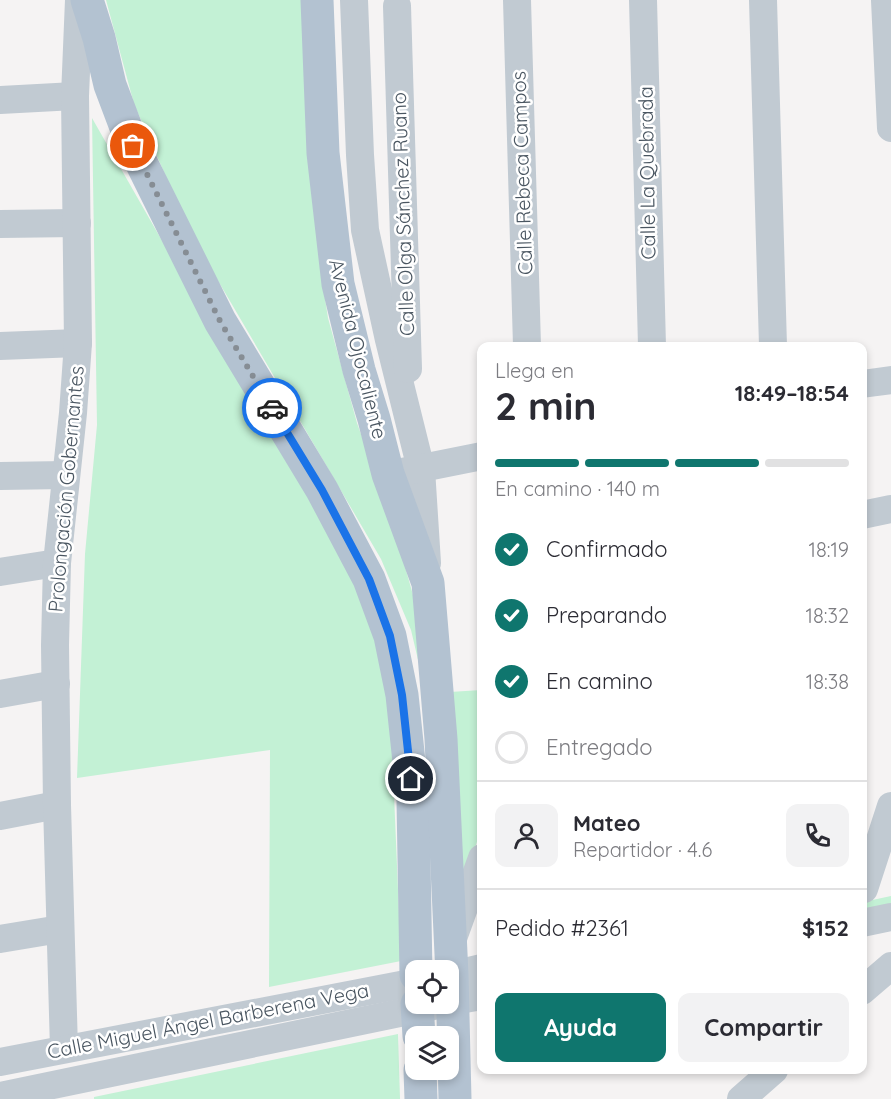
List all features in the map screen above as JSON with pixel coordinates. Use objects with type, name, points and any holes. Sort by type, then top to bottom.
[{"type":"main road","points":[[87,0],[110,85],[133,146],[220,321],[322,490],[369,579],[390,636],[402,695],[413,800],[416,960]]},
{"type":"main road","name":"Avenida Ojocaliente","points":[[317,0],[323,153],[338,284],[388,474],[428,583],[441,739],[444,960]]},
{"type":"main road","name":"Avenida Ojocaliente","points":[[446,1014],[455,1099]]},
{"type":"main road","points":[[420,1080],[421,1099]]},
{"type":"street","name":"Prolongación Gobernantes","points":[[64,1049],[55,645],[57,563],[78,343],[75,96],[79,0]]},
{"type":"street","name":"Calle Rebeca Campos","points":[[517,0],[527,342]]},
{"type":"street","name":"Calle La Quebrada","points":[[643,0],[652,342]]},
{"type":"street","points":[[763,0],[773,342]]},
{"type":"street","points":[[885,0],[891,128]]},
{"type":"street","points":[[355,8],[408,3]]},
{"type":"street","name":"Calle Olga Sánchez Ruano","points":[[408,3],[410,422]]},
{"type":"street","name":"Avenida Ojocaliente","points":[[355,8],[365,230],[421,469],[428,583]]},
{"type":"street","points":[[0,100],[75,96]]},
{"type":"street","points":[[0,224],[77,223]]},
{"type":"street","points":[[0,346],[78,343]]},
{"type":"street","points":[[867,383],[891,380]]},
{"type":"street","points":[[388,474],[477,457]]},
{"type":"street","points":[[0,476],[66,475]]},
{"type":"street","points":[[867,514],[891,509]]},
{"type":"street","points":[[0,572],[57,563]]},
{"type":"street","points":[[0,694],[56,684]]},
{"type":"street","points":[[0,816],[57,805]]},
{"type":"street","points":[[873,888],[891,806]]},
{"type":"street","points":[[453,960],[477,876]]},
{"type":"street","points":[[867,922],[891,917]]},
{"type":"street","points":[[0,939],[60,929]]},
{"type":"street","points":[[867,987],[891,966]]},
{"type":"street","name":"Calle Miguel Ángel Barberena Vega","points":[[0,1062],[64,1049],[405,997]]},
{"type":"street","name":"Calle Miguel Ángel Barberena Vega","points":[[0,1095],[75,1090],[405,1001]]},
{"type":"street","points":[[741,1099],[769,1074]]},
{"type":"green space","points":[[106,0],[303,0],[320,266],[328,318],[357,423],[392,521],[421,623],[427,698],[411,630],[381,559],[193,238],[134,104]]},
{"type":"green space","points":[[92,118],[347,565],[389,675],[401,961],[269,987],[270,750],[77,778],[85,554],[97,425]]},
{"type":"green space","points":[[477,690],[477,842],[460,895],[450,692]]},
{"type":"green space","points":[[891,896],[891,908],[867,912],[867,901]]},
{"type":"green space","points":[[398,1034],[400,1099],[94,1099],[94,1097]]},
{"type":"way so far","points":[[133,146],[220,321],[272,408]]},
{"type":"route","points":[[272,408],[322,490],[369,579],[390,636],[402,695],[411,779]]}]
